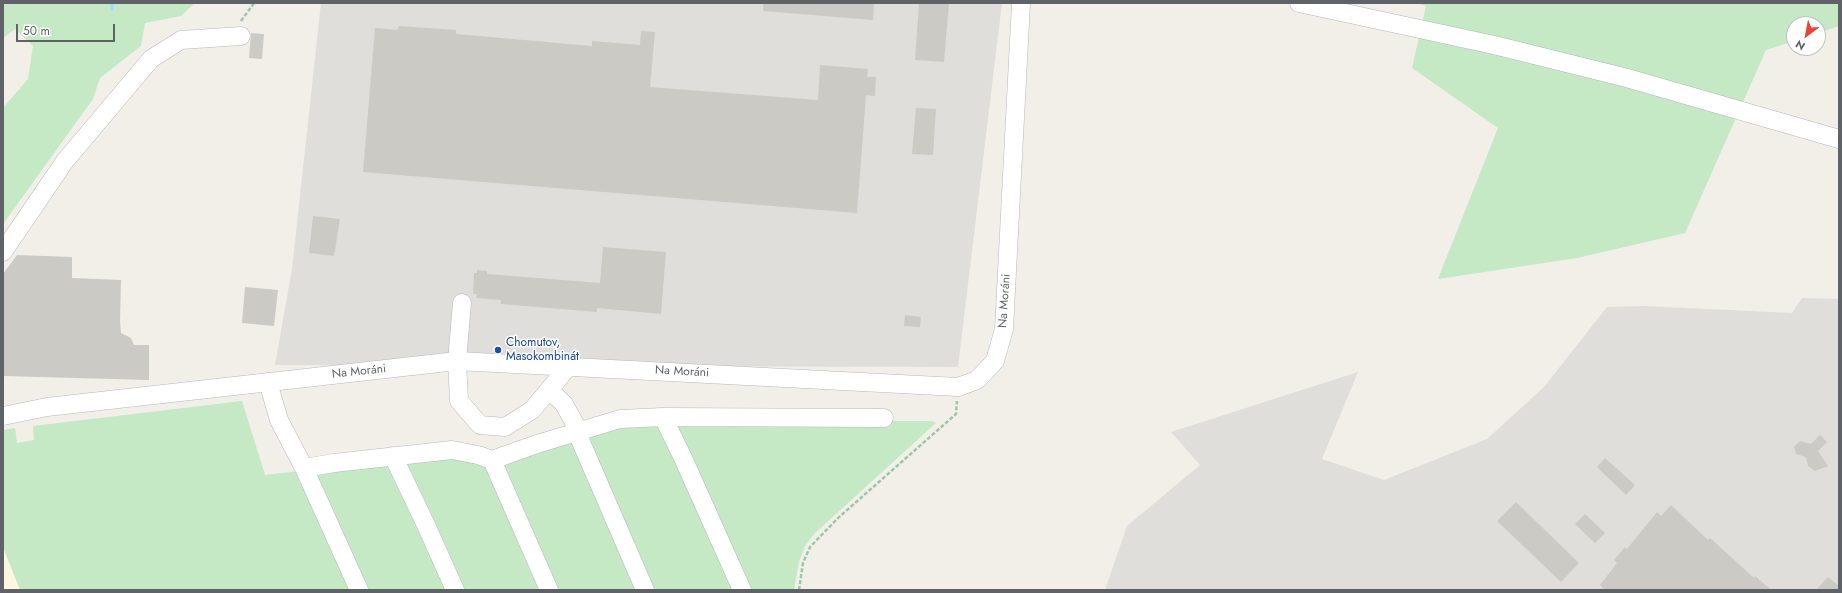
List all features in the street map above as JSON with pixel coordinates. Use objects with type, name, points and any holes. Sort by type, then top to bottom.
[{"type":"street","name":"Na Moráni","points":[[3,416],[47,407],[457,361],[958,387],[976,380],[995,361],[1004,329],[1021,3]]},
{"type":"street","points":[[1298,3],[1494,45],[1620,76],[1839,140]]},
{"type":"street","points":[[3,252],[65,161],[151,59],[181,40],[242,36]]},
{"type":"street","points":[[462,303],[457,361],[459,401],[480,425],[505,427],[532,410],[570,366]]},
{"type":"street","points":[[268,382],[279,420],[304,468],[359,590]]},
{"type":"street","points":[[549,390],[564,404],[578,432],[645,590]]},
{"type":"street","points":[[304,468],[334,463],[452,450],[478,455],[492,460],[536,444],[620,419],[663,417],[884,418]]},
{"type":"street","points":[[663,417],[742,590]]},
{"type":"street","points":[[393,456],[455,590]]},
{"type":"street","points":[[492,460],[549,590]]},
{"type":"path","points":[[799,590],[803,563],[810,547],[838,518],[956,414],[958,387]]},
{"type":"shaded area","points":[[321,3],[1002,3],[958,367],[275,365],[292,269]]},
{"type":"shaded area","points":[[1802,298],[1839,299],[1839,590],[1105,590],[1127,526],[1200,465],[1171,432],[1358,372],[1322,459],[1384,480],[1487,439],[1544,387],[1607,307],[1644,306],[1792,313]]},
{"type":"shaded area","points":[[3,547],[20,590],[3,590]]},
{"type":"green space","points":[[3,3],[195,3],[181,16],[145,23],[141,46],[100,78],[93,99],[3,224],[3,108],[28,79],[33,46],[15,29],[3,38]]},
{"type":"green space","points":[[1416,3],[1839,3],[1839,26],[1826,30],[1826,16],[1786,16],[1786,44],[1766,50],[1685,233],[1577,258],[1438,279],[1498,128],[1412,68],[1426,6]]},
{"type":"green space","points":[[242,401],[265,475],[449,454],[496,464],[623,421],[932,421],[936,423],[814,534],[805,546],[799,562],[794,590],[20,590],[3,547],[3,430],[15,428],[17,443],[34,440],[33,426]]},
{"type":"building","points":[[763,3],[874,3],[873,20],[763,11]]},
{"type":"building","points":[[919,3],[949,3],[944,62],[915,60]]},
{"type":"building","points":[[399,26],[456,30],[456,34],[592,46],[592,41],[640,45],[641,31],[655,32],[650,87],[818,100],[820,65],[868,69],[867,77],[876,77],[875,96],[866,95],[857,213],[363,172],[375,28],[397,30]]},
{"type":"building","points":[[251,33],[264,34],[262,59],[249,58]]},
{"type":"building","points":[[916,108],[936,109],[933,155],[912,154]]},
{"type":"building","points":[[313,216],[340,219],[334,256],[309,253]]},
{"type":"building","points":[[603,247],[666,252],[661,314],[597,308],[597,312],[501,304],[501,300],[476,298],[477,294],[473,294],[474,273],[477,273],[477,270],[487,271],[487,274],[600,283]]},
{"type":"building","points":[[17,255],[72,257],[72,278],[121,280],[121,333],[131,338],[134,345],[149,345],[149,380],[3,376],[3,274]]},
{"type":"building","points":[[245,287],[278,290],[274,326],[242,323]]},
{"type":"building","points":[[905,315],[921,317],[920,327],[904,326]]},
{"type":"building","points":[[1820,435],[1827,442],[1818,451],[1828,466],[1815,471],[1808,466],[1806,457],[1796,454],[1794,447],[1800,441],[1811,444]]},
{"type":"building","points":[[1605,458],[1635,485],[1626,495],[1597,467]]},
{"type":"building","points":[[1516,502],[1579,563],[1561,582],[1497,521]]},
{"type":"building","points":[[1671,505],[1708,540],[1710,538],[1754,578],[1755,576],[1771,590],[1605,590],[1600,585],[1617,563],[1614,560],[1625,547],[1627,549],[1657,512],[1661,516]]},
{"type":"building","points":[[1585,514],[1605,533],[1595,543],[1575,524]]},
{"type":"building","points":[[1828,577],[1839,586],[1839,590],[1816,590]]},
{"type":"waterway","points":[[112,3],[112,9]]},
{"type":"place","name":"Chomutov, Masokombinát","points":[[498,350]]}]
